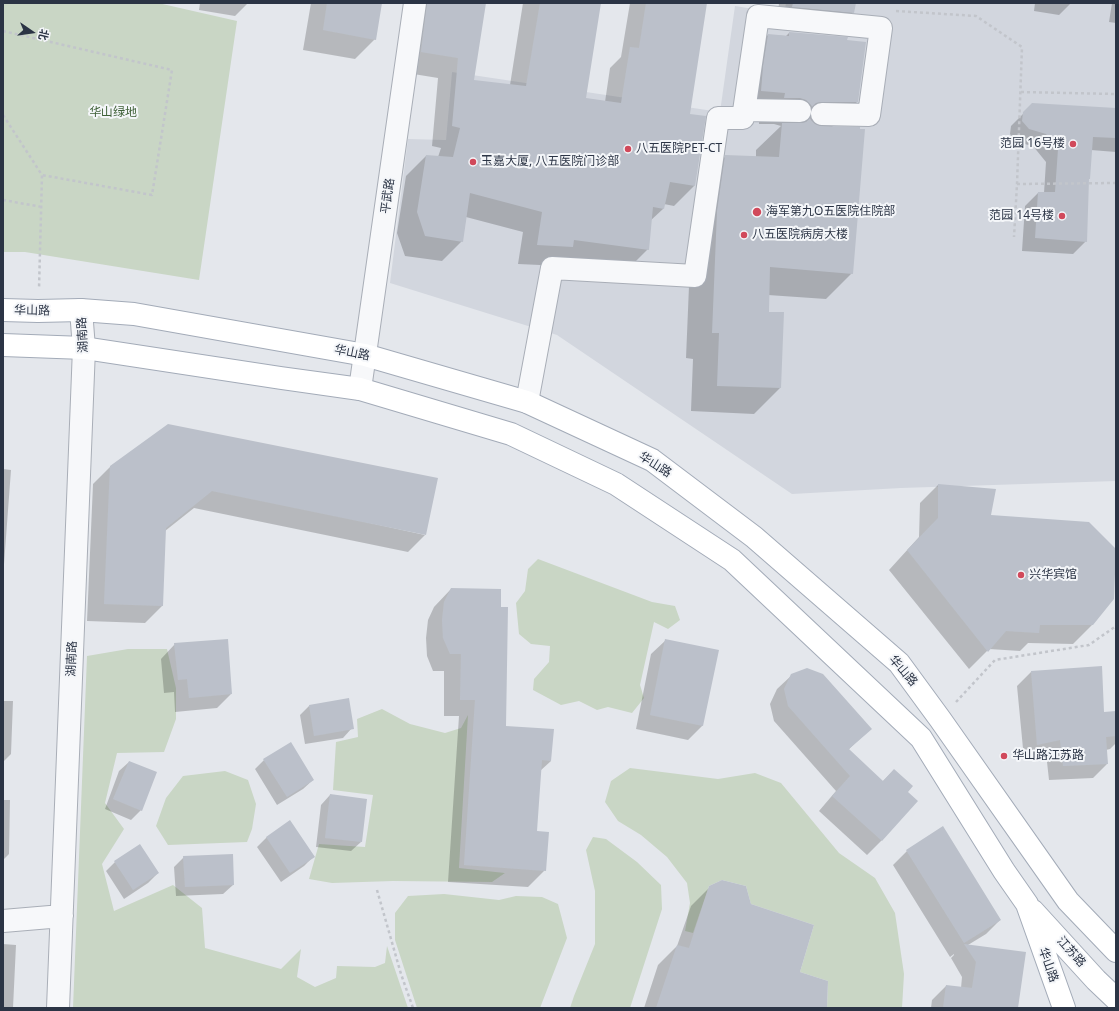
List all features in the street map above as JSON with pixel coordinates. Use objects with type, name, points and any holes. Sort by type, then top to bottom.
[{"type":"main road","name":"华山路","points":[[3,310],[82,310],[134,314],[365,355],[527,402],[652,460],[748,532],[899,663],[1068,901],[1116,951]]},
{"type":"main road","name":"华山路","points":[[3,345],[84,348],[360,389],[511,434],[616,484],[732,560],[921,738],[1004,871],[1027,904],[1064,1008]]},
{"type":"main road","name":"江苏路","points":[[1027,904],[1096,980],[1116,998]]},
{"type":"street","name":"平武路","points":[[360,389],[415,3]]},
{"type":"street","points":[[527,402],[552,268],[695,276],[718,118],[743,118],[758,16],[881,28],[869,115],[822,114]]},
{"type":"street","points":[[744,110],[800,111]]},
{"type":"street","name":"湖南路","points":[[58,1008],[84,348],[82,310]]},
{"type":"street","points":[[3,921],[62,916]]},
{"type":"path","points":[[881,28],[884,11],[976,16],[1022,47],[1018,184],[1014,237]]},
{"type":"path","points":[[3,31],[172,70],[152,195],[42,175]]},
{"type":"path","points":[[1021,92],[1116,94]]},
{"type":"path","points":[[3,115],[42,175],[38,311]]},
{"type":"path","points":[[1018,184],[1116,183]]},
{"type":"path","points":[[3,200],[42,207]]},
{"type":"path","points":[[940,719],[995,660],[1089,645],[1116,626]]},
{"type":"path","points":[[377,890],[401,974],[413,1008]]},
{"type":"shaded area","name":"海军第九O五医院住院部","points":[[786,3],[1116,3],[1116,481],[901,488],[792,494],[557,335],[390,283],[408,139],[446,140],[452,72],[720,112],[735,6],[784,14]]},
{"type":"green space","name":"华山绿地","points":[[3,3],[158,3],[237,21],[199,280],[25,252],[3,252]]},
{"type":"green space","points":[[538,559],[652,602],[675,606],[680,620],[668,629],[654,622],[640,685],[644,698],[632,713],[608,707],[597,710],[579,701],[561,705],[533,690],[534,679],[549,662],[550,646],[531,644],[519,634],[516,603],[525,591],[528,569]]},
{"type":"green space","points":[[128,649],[167,649],[176,688],[176,719],[164,752],[117,753],[105,803],[124,829],[102,864],[114,911],[173,885],[202,908],[205,948],[281,969],[301,949],[297,977],[315,987],[336,978],[337,966],[375,967],[385,963],[387,946],[408,1008],[73,1008],[87,656]]},
{"type":"green space","points":[[382,709],[410,724],[445,733],[461,728],[468,715],[459,868],[505,873],[492,882],[393,881],[332,883],[309,879],[319,844],[365,847],[373,795],[333,790],[336,742],[358,737],[357,719]]},
{"type":"green space","points":[[630,768],[718,779],[755,773],[781,783],[839,853],[875,878],[895,913],[904,974],[902,1008],[827,1008],[828,981],[800,972],[814,925],[751,904],[746,886],[722,880],[709,886],[693,933],[685,931],[690,903],[687,883],[667,857],[641,835],[618,821],[605,802],[611,781]]},
{"type":"green space","points":[[225,771],[248,780],[256,804],[252,829],[247,842],[168,845],[156,826],[166,798],[183,776]]},
{"type":"green space","points":[[593,837],[606,839],[637,862],[661,885],[662,909],[630,1008],[570,1008],[595,944],[595,891],[586,850]]},
{"type":"green space","points":[[444,894],[499,900],[516,896],[542,897],[558,904],[567,938],[540,1008],[417,1008],[395,940],[395,913],[408,896]]},
{"type":"building","points":[[327,3],[382,3],[376,40],[323,30]]},
{"type":"building","points":[[427,3],[486,3],[474,80],[526,86],[540,3],[601,3],[586,98],[621,103],[630,47],[639,48],[646,3],[707,3],[690,114],[706,116],[695,186],[670,182],[664,209],[653,207],[649,250],[574,240],[573,247],[537,245],[542,212],[470,193],[463,242],[425,236],[417,212],[426,155],[453,157],[460,128],[452,126],[458,58],[421,52]]},
{"type":"building","points":[[793,3],[856,3],[854,13],[792,7]]},
{"type":"building","points":[[789,32],[848,37],[847,40],[866,42],[858,102],[822,102],[816,103],[812,107],[806,100],[800,98],[784,98],[785,93],[761,91],[768,34],[789,36]]},
{"type":"building","points":[[1032,103],[1116,108],[1116,138],[1093,137],[1089,179],[1087,242],[1035,238],[1038,192],[1055,192],[1058,149],[1046,134],[1029,129],[1022,121],[1023,112]]},
{"type":"building","points":[[810,118],[815,124],[821,126],[860,127],[860,129],[865,129],[853,274],[770,267],[769,312],[784,312],[781,388],[717,386],[719,333],[712,333],[717,211],[725,155],[779,157],[782,123],[806,122]]},
{"type":"building","points":[[168,424],[438,478],[426,535],[212,491],[166,528],[163,606],[104,604],[110,466]]},
{"type":"building","name":"兴华宾馆","points":[[938,484],[996,489],[991,515],[1089,522],[1116,549],[1114,599],[1093,625],[1040,625],[1039,633],[1006,631],[988,652],[907,550],[938,518]]},
{"type":"building","points":[[451,588],[501,589],[501,607],[508,607],[506,726],[554,729],[551,761],[542,760],[537,831],[549,832],[546,871],[464,865],[475,700],[460,700],[461,654],[450,654],[443,638],[442,620],[444,602]]},
{"type":"building","points":[[228,639],[232,694],[189,698],[187,679],[178,680],[174,643]]},
{"type":"building","points":[[665,639],[719,650],[703,726],[650,715]]},
{"type":"building","points":[[1102,666],[1104,712],[1116,711],[1116,736],[1106,737],[1108,764],[1063,766],[1060,740],[1037,745],[1031,671]]},
{"type":"building","points":[[807,668],[823,674],[872,729],[849,749],[883,781],[894,769],[913,786],[908,792],[918,801],[882,841],[832,796],[850,776],[788,706],[784,689],[791,674]]},
{"type":"building","points":[[349,698],[354,729],[314,736],[309,705]]},
{"type":"building","points":[[291,742],[314,780],[287,797],[263,759]]},
{"type":"building","points":[[129,761],[157,772],[142,811],[113,799]]},
{"type":"building","points":[[330,794],[367,799],[362,842],[325,838]]},
{"type":"building","points":[[290,820],[315,857],[290,873],[266,837]]},
{"type":"building","points":[[943,826],[1001,920],[964,943],[906,850]]},
{"type":"building","points":[[140,844],[159,873],[133,890],[114,861]]},
{"type":"building","points":[[233,854],[234,885],[185,887],[183,856]]},
{"type":"building","points":[[722,880],[746,886],[751,904],[814,925],[800,972],[828,981],[827,1008],[656,1008],[677,945],[689,948],[709,886]]},
{"type":"building","points":[[964,944],[1026,952],[1018,1008],[943,1008],[946,985],[972,988],[976,962]]},
{"type":"place","name":"范园 16号楼","points":[[1073,144]]},
{"type":"place","name":"八五医院PET-CT","points":[[628,149]]},
{"type":"place","name":"玉嘉大厦, 八五医院门诊部","points":[[473,162]]},
{"type":"place","name":"海军第九O五医院住院部","points":[[757,212]]},
{"type":"place","name":"范园 14号楼","points":[[1062,216]]},
{"type":"place","name":"八五医院病房大楼","points":[[744,235]]},
{"type":"place","name":"兴华宾馆","points":[[1021,575]]},
{"type":"place","name":"华山路江苏路","points":[[1004,756]]}]
